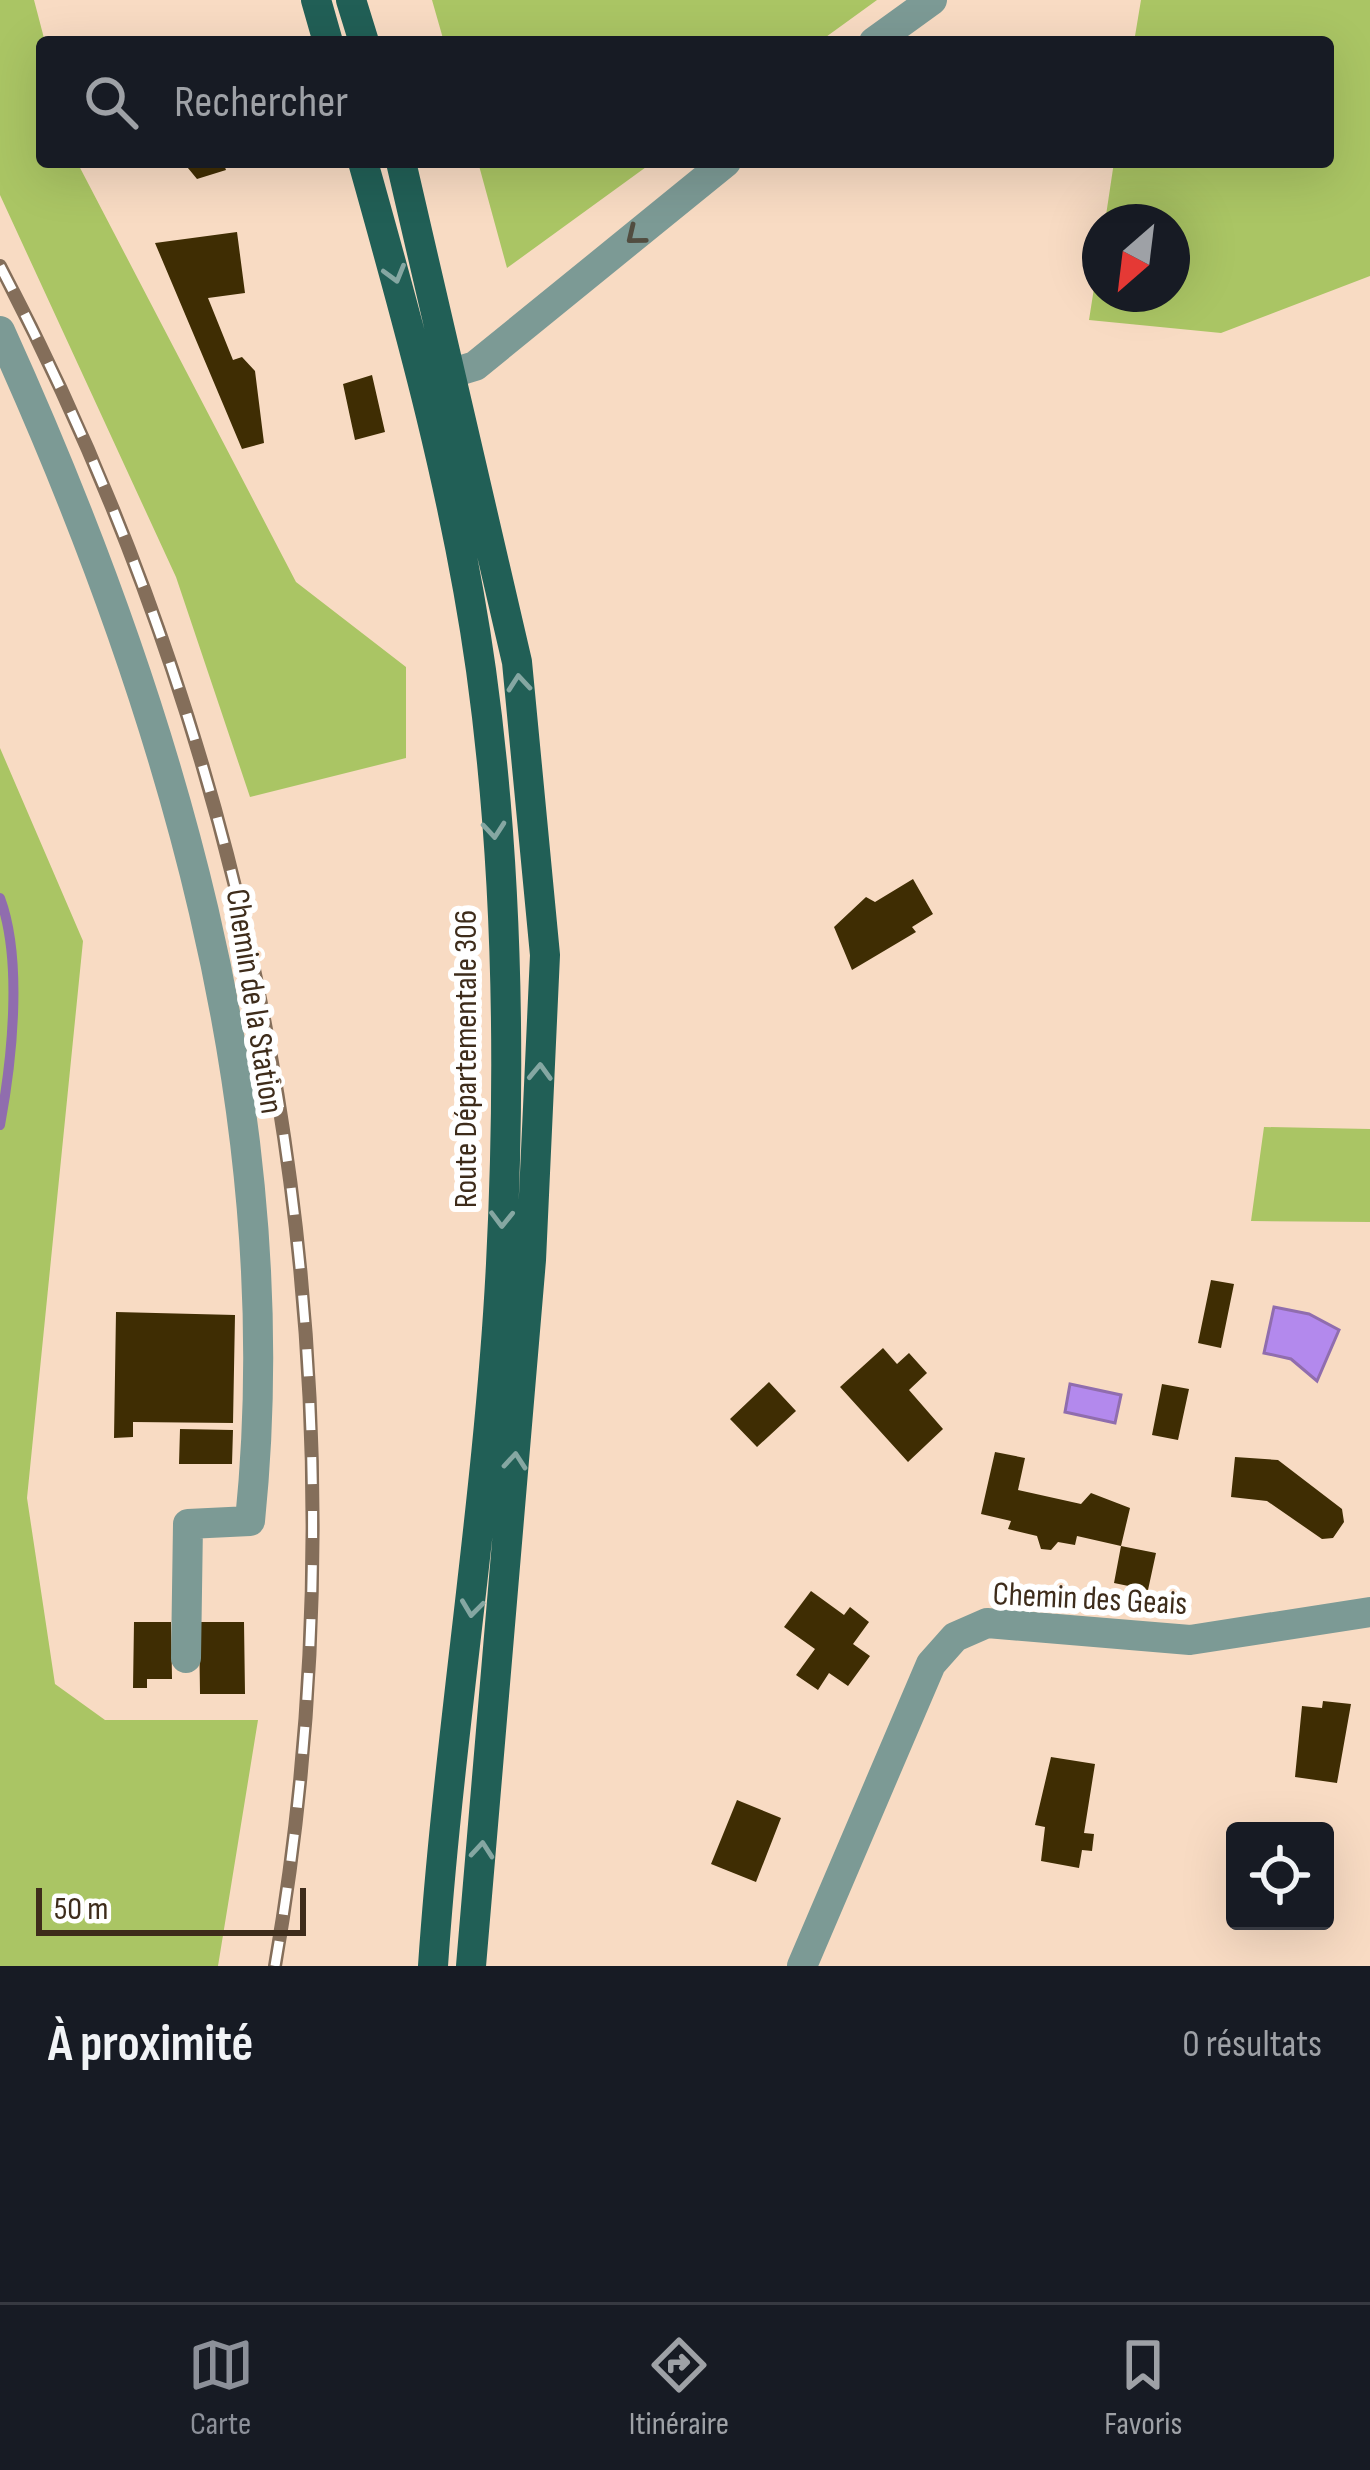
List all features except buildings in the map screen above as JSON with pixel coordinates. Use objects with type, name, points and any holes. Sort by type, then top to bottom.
[{"type":"main road","points":[[316,0],[326,36]]},
{"type":"main road","points":[[351,0],[362,36]]},
{"type":"main road","name":"Route Départementale 306","points":[[365,168],[435,435],[481,671],[505,965],[501,1262],[478,1555],[441,1845],[433,1966]]},
{"type":"main road","points":[[401,168],[517,662],[545,955],[532,1260],[471,1966]]},
{"type":"street","points":[[882,36],[932,0]]},
{"type":"street","points":[[452,373],[476,366],[719,168]]},
{"type":"street","name":"Chemin de la Station","points":[[0,331],[118,620],[200,884],[254,1207],[258,1441],[250,1521],[188,1524],[186,1658]]},
{"type":"street","name":"Chemin des Geais","points":[[802,1966],[931,1664],[956,1636],[1006,1622],[1133,1639],[1190,1640],[1370,1612]]},
{"type":"green space","points":[[0,0],[34,0],[43,36],[36,36],[36,168],[80,168],[296,582],[406,667],[406,758],[250,797],[176,577],[0,195]]},
{"type":"green space","points":[[432,0],[877,0],[827,36],[442,36]]},
{"type":"green space","points":[[1141,0],[1370,0],[1370,276],[1221,333],[1089,320],[1090,312],[1190,312],[1190,204],[1108,204],[1113,168],[1334,168],[1334,36],[1135,36]]},
{"type":"green space","points":[[480,168],[645,168],[507,268]]},
{"type":"green space","points":[[0,748],[83,941],[27,1498],[55,1684],[105,1720],[258,1720],[218,1966],[0,1966]]},
{"type":"green space","points":[[1264,1127],[1370,1129],[1370,1222],[1251,1221]]},
{"type":"shaded area","points":[[1274,1307],[1309,1314],[1339,1330],[1317,1381],[1291,1359],[1264,1353]]},
{"type":"shaded area","points":[[1070,1384],[1121,1395],[1115,1423],[1065,1412]]},
{"type":"waterway","points":[[0,898],[13,980],[0,1125]]},
{"type":"railway","points":[[0,266],[94,464],[172,669],[233,880],[277,1094],[304,1311],[313,1530],[303,1748],[275,1966]]}]
